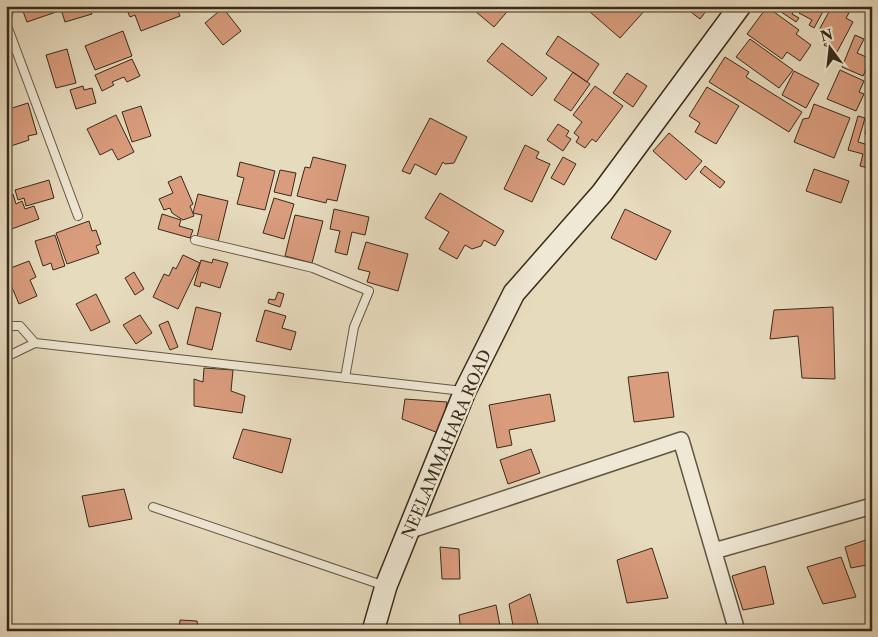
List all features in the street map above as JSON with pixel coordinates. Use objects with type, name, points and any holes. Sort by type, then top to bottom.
[{"type":"street","name":"NEELAMMAHARA ROAD","points":[[373,631],[386,586],[465,391],[514,293],[602,193],[740,6]]},
{"type":"street","points":[[408,531],[682,440],[736,631]]},
{"type":"street","points":[[714,551],[872,506]]},
{"type":"lane","points":[[10,6],[6,23],[78,216]]},
{"type":"lane","points":[[195,240],[313,268],[369,291],[354,327],[345,378]]},
{"type":"lane","points":[[6,326],[20,326],[34,343]]},
{"type":"lane","points":[[6,357],[34,343],[465,391]]},
{"type":"lane","points":[[153,507],[386,586]]},
{"type":"building","points":[[21,6],[57,6],[59,11],[27,22]]},
{"type":"building","points":[[60,6],[89,6],[92,14],[65,22]]},
{"type":"building","points":[[125,6],[176,6],[180,16],[141,31],[135,15],[130,17]]},
{"type":"building","points":[[469,6],[510,6],[511,7],[494,27]]},
{"type":"building","points":[[595,6],[642,6],[646,9],[620,38],[590,12]]},
{"type":"building","points":[[683,6],[710,6],[700,19]]},
{"type":"building","points":[[774,6],[797,6],[792,14],[799,18],[796,22]]},
{"type":"building","points":[[803,6],[826,6],[814,28],[809,25],[812,20],[799,13]]},
{"type":"building","points":[[832,6],[836,6],[849,13],[846,18],[853,22],[837,52],[824,45],[829,36],[819,30]]},
{"type":"building","points":[[767,7],[799,30],[796,34],[811,45],[800,61],[787,52],[782,59],[747,34]]},
{"type":"building","points":[[223,8],[241,31],[223,45],[205,23]]},
{"type":"building","points":[[123,31],[132,56],[95,70],[85,46]]},
{"type":"building","points":[[855,35],[864,39],[857,53],[871,59],[863,76],[842,67]]},
{"type":"building","points":[[558,36],[599,64],[587,82],[546,54]]},
{"type":"building","points":[[750,39],[793,70],[779,88],[736,57]]},
{"type":"building","points":[[502,43],[547,78],[532,96],[487,61]]},
{"type":"building","points":[[67,49],[76,83],[56,88],[46,55]]},
{"type":"building","points":[[725,57],[749,72],[746,77],[802,112],[789,132],[709,82]]},
{"type":"building","points":[[132,59],[140,76],[127,82],[124,77],[112,82],[114,85],[102,91],[95,75]]},
{"type":"building","points":[[840,70],[864,81],[859,92],[864,94],[856,111],[827,99]]},
{"type":"building","points":[[794,71],[819,84],[806,108],[782,95]]},
{"type":"building","points":[[573,72],[590,84],[571,111],[554,100]]},
{"type":"building","points":[[627,73],[647,86],[633,107],[613,93]]},
{"type":"building","points":[[83,86],[84,90],[92,88],[96,103],[76,109],[70,90]]},
{"type":"building","points":[[595,86],[623,106],[596,142],[592,139],[585,148],[576,142],[579,137],[574,133],[582,122],[573,115]]},
{"type":"building","points":[[707,87],[739,106],[716,144],[695,132],[700,123],[689,116]]},
{"type":"building","points":[[28,103],[37,134],[28,136],[29,140],[8,147],[6,143],[6,115],[11,114],[9,109]]},
{"type":"building","points":[[814,104],[850,118],[834,158],[794,142],[803,119],[809,118]]},
{"type":"building","points":[[141,106],[151,136],[132,142],[122,112]]},
{"type":"building","points":[[872,109],[872,136],[865,134]]},
{"type":"building","points":[[116,115],[134,152],[118,160],[112,149],[100,155],[87,129]]},
{"type":"building","points":[[858,116],[865,118],[858,142],[872,146],[872,169],[860,166],[863,154],[848,150]]},
{"type":"building","points":[[430,118],[467,137],[454,163],[445,164],[443,162],[436,175],[415,164],[410,174],[402,171]]},
{"type":"building","points":[[558,124],[569,131],[566,136],[571,139],[563,151],[547,140]]},
{"type":"building","points":[[669,133],[702,161],[686,180],[653,151]]},
{"type":"building","points":[[525,145],[539,152],[536,158],[550,164],[532,202],[504,189]]},
{"type":"building","points":[[313,157],[346,165],[337,201],[327,199],[326,203],[297,196],[305,167],[310,168]]},
{"type":"building","points":[[563,157],[576,164],[564,185],[551,178]]},
{"type":"building","points":[[240,162],[275,171],[265,210],[237,204],[244,178],[237,176]]},
{"type":"building","points":[[705,166],[725,182],[720,188],[700,172]]},
{"type":"building","points":[[814,169],[849,181],[841,203],[806,191]]},
{"type":"building","points":[[280,170],[296,173],[291,196],[274,192]]},
{"type":"building","points":[[181,176],[193,204],[190,206],[194,216],[183,220],[172,213],[170,208],[164,210],[159,199],[173,193],[168,182]]},
{"type":"building","points":[[49,180],[54,198],[26,206],[24,198],[18,200],[15,190]]},
{"type":"building","points":[[440,193],[504,231],[495,246],[484,240],[481,246],[472,249],[465,245],[457,259],[439,249],[449,232],[425,218]]},
{"type":"building","points":[[13,194],[16,204],[22,201],[25,209],[34,206],[39,219],[6,231],[6,196]]},
{"type":"building","points":[[198,194],[228,201],[218,242],[197,237],[202,215],[193,213]]},
{"type":"building","points":[[274,198],[294,204],[284,239],[263,233]]},
{"type":"building","points":[[334,209],[369,217],[365,235],[352,232],[347,255],[335,252],[340,231],[330,229]]},
{"type":"building","points":[[625,209],[671,231],[656,260],[611,238]]},
{"type":"building","points":[[162,214],[181,220],[179,226],[193,230],[190,238],[158,229]]},
{"type":"building","points":[[295,215],[323,221],[312,263],[285,256]]},
{"type":"building","points":[[89,221],[92,231],[96,230],[101,244],[96,246],[99,253],[67,264],[56,233]]},
{"type":"building","points":[[55,235],[65,266],[53,270],[51,263],[43,266],[35,241]]},
{"type":"building","points":[[366,242],[408,254],[398,291],[367,282],[370,272],[358,269]]},
{"type":"building","points":[[183,255],[200,263],[178,309],[153,297],[164,274],[169,276],[173,267],[176,269]]},
{"type":"building","points":[[213,259],[228,263],[220,288],[201,282],[200,287],[194,285],[201,260],[212,263]]},
{"type":"building","points":[[29,261],[36,277],[30,280],[37,296],[19,304],[8,278],[11,277],[8,269]]},
{"type":"building","points":[[134,272],[144,289],[135,295],[125,278]]},
{"type":"building","points":[[278,292],[284,294],[280,307],[268,303],[269,299],[275,300]]},
{"type":"building","points":[[96,294],[110,322],[91,331],[76,304]]},
{"type":"building","points":[[196,307],[221,313],[212,350],[187,344]]},
{"type":"building","points":[[833,307],[835,379],[802,378],[798,336],[770,339],[774,310]]},
{"type":"building","points":[[265,310],[286,316],[282,328],[296,332],[291,350],[256,341]]},
{"type":"building","points":[[140,315],[152,333],[136,344],[123,325]]},
{"type":"building","points":[[168,321],[178,347],[170,350],[159,325]]},
{"type":"building","points":[[204,368],[233,370],[231,391],[245,396],[242,413],[194,406],[194,379],[203,382]]},
{"type":"building","points":[[668,372],[674,417],[634,422],[628,377]]},
{"type":"building","points":[[550,394],[555,421],[509,430],[512,445],[497,448],[489,405]]},
{"type":"building","points":[[405,399],[447,402],[441,434],[402,419]]},
{"type":"building","points":[[6,403],[10,410],[11,429],[6,430]]},
{"type":"building","points":[[243,429],[291,439],[282,473],[233,458]]},
{"type":"building","points":[[531,449],[540,473],[508,484],[500,460]]},
{"type":"building","points":[[124,489],[132,519],[89,527],[82,496]]},
{"type":"building","points":[[872,538],[872,564],[851,568],[845,547]]},
{"type":"building","points":[[440,547],[459,549],[460,579],[442,579]]},
{"type":"building","points":[[652,548],[668,598],[627,603],[617,560]]},
{"type":"building","points":[[841,557],[856,597],[823,604],[807,567]]},
{"type":"building","points":[[765,566],[774,604],[743,610],[732,576]]},
{"type":"building","points":[[530,594],[540,631],[514,631],[509,604]]},
{"type":"building","points":[[496,605],[501,631],[461,631],[459,615]]},
{"type":"building","points":[[180,620],[197,621],[199,631],[164,631],[164,628],[179,628]]}]
